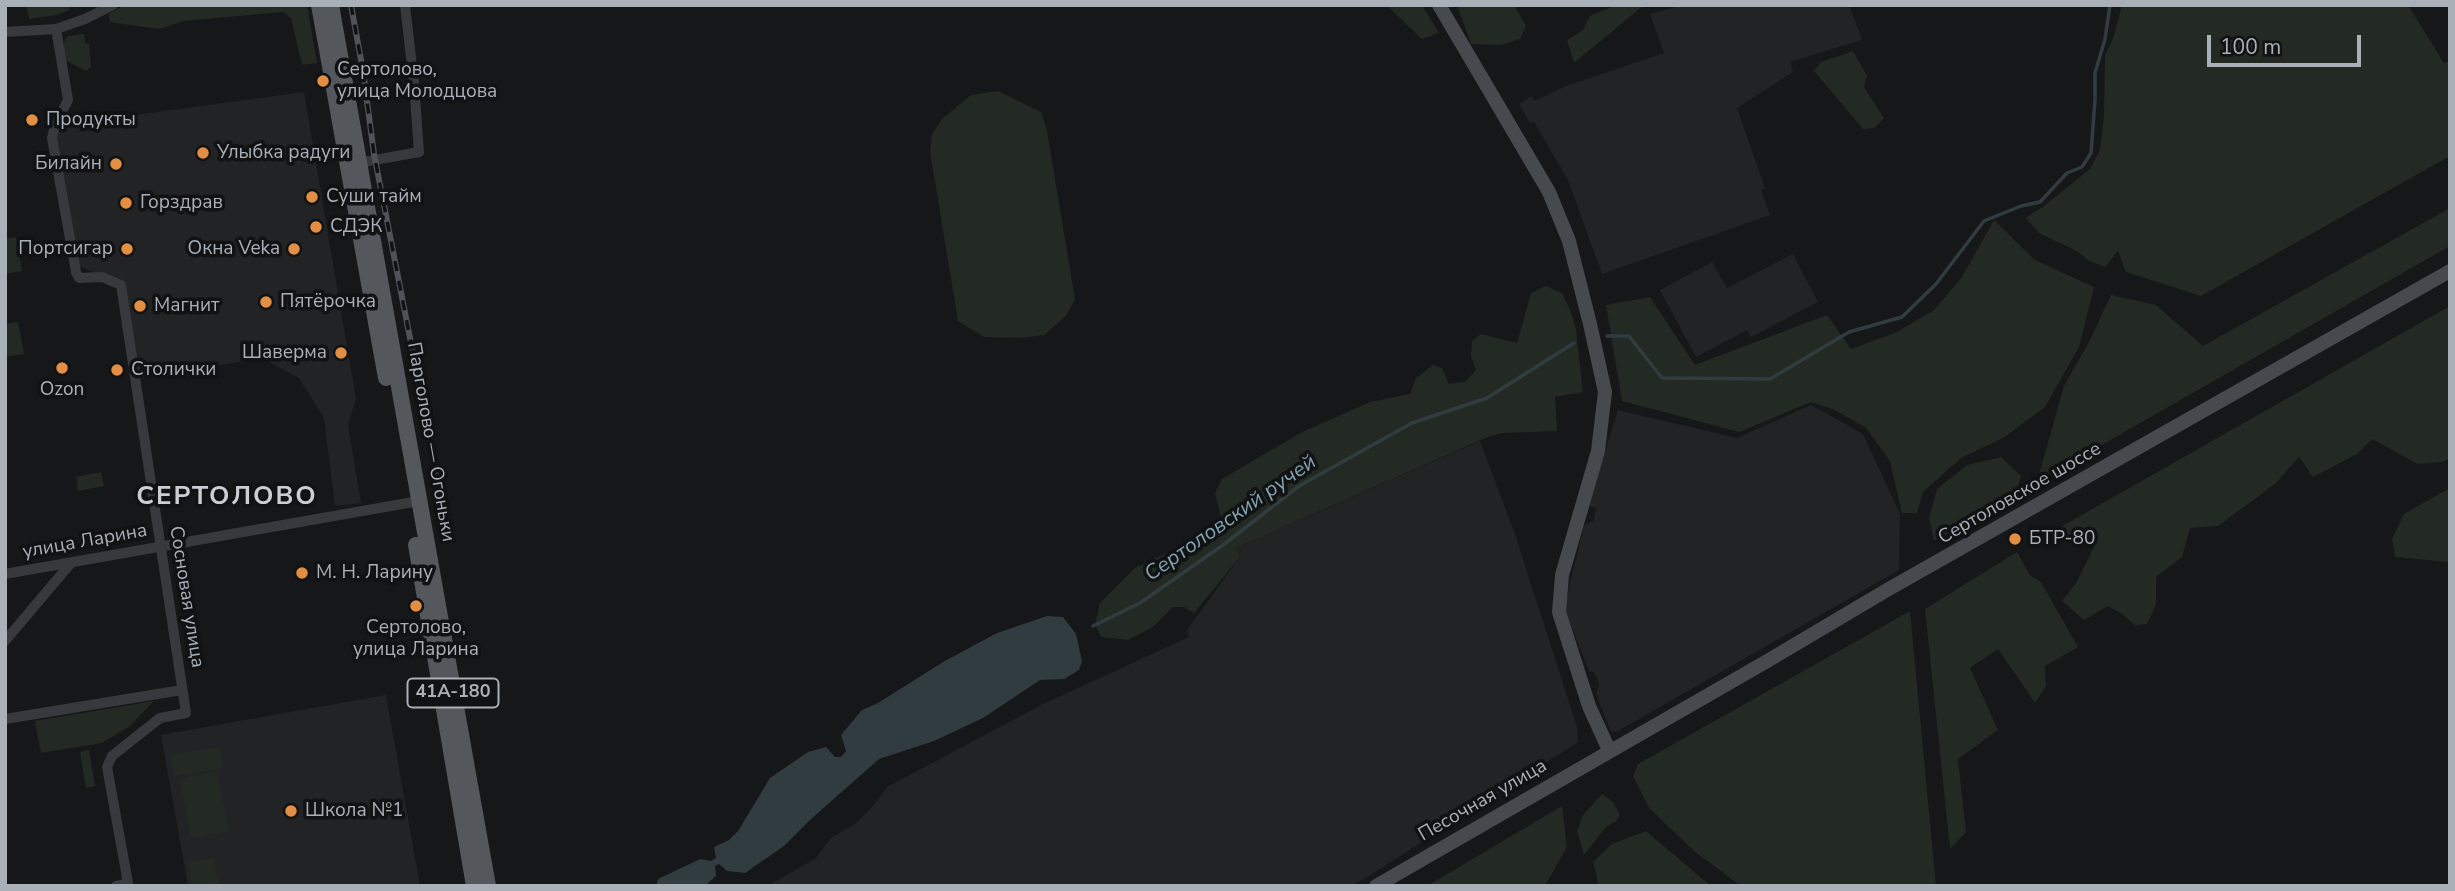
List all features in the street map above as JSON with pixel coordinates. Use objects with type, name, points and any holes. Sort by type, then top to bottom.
[{"type":"main road","name":"Парголово — Огоньки","points":[[319,5],[488,886]]},
{"type":"main road","name":"Парголово — Огоньки","points":[[331,5],[414,502],[474,886]]},
{"type":"main road","points":[[1439,5],[1549,192],[1569,242],[1590,324],[1605,392],[1598,451],[1562,575],[1559,612],[1589,706],[1609,750]]},
{"type":"main road","name":"Сертоловское шоссе","points":[[1609,750],[2450,271]]},
{"type":"main road","name":"Песочная улица","points":[[1376,886],[1609,750]]},
{"type":"street","points":[[5,32],[56,29],[113,5]]},
{"type":"street","points":[[358,163],[419,152],[405,5]]},
{"type":"street","name":"Сосновая улица","points":[[56,29],[68,100],[55,125],[52,138],[76,272],[79,278],[102,277],[121,285],[186,713],[160,718],[112,756],[107,767],[128,885]]},
{"type":"street","name":"улица Ларина","points":[[5,574],[414,502]]},
{"type":"street","points":[[5,641],[72,562]]},
{"type":"street","points":[[5,719],[182,690]]},
{"type":"street","points":[[116,886],[128,885]]},
{"type":"shaded area","points":[[26,5],[70,5],[69,10],[57,15],[29,19]]},
{"type":"shaded area","points":[[125,5],[307,5],[317,63],[302,65],[291,18],[283,12],[184,21],[159,29],[110,22],[108,14]]},
{"type":"shaded area","points":[[1386,5],[1422,5],[1439,33],[1422,39]]},
{"type":"shaded area","points":[[1457,5],[1514,5],[1526,26],[1520,39],[1501,45],[1471,44]]},
{"type":"shaded area","points":[[1616,5],[1644,5],[1574,63],[1567,40],[1583,30],[1590,16]]},
{"type":"shaded area","points":[[1682,5],[1849,5],[1862,40],[1790,62],[1793,72],[1737,108],[1765,188],[1761,190],[1770,215],[1602,274],[1568,180],[1534,122],[1530,123],[1519,104],[1531,96],[1534,101],[1566,86],[1664,53],[1650,14]]},
{"type":"shaded area","points":[[2122,5],[2408,5],[2444,63],[2450,61],[2450,156],[2201,296],[2126,272],[2118,251],[2105,267],[2089,261],[2077,251],[2039,233],[2026,218],[2090,169],[2100,150],[2104,116],[2105,55],[2113,39]]},
{"type":"shaded area","points":[[84,34],[85,43],[89,44],[91,67],[86,71],[67,61],[64,50],[64,42],[68,36]]},
{"type":"shaded area","points":[[1853,51],[1867,76],[1864,87],[1884,118],[1874,128],[1863,129],[1814,71],[1821,62]]},
{"type":"shaded area","points":[[998,91],[1041,112],[1047,131],[1075,299],[1066,316],[1044,335],[1020,338],[984,337],[958,321],[930,151],[932,134],[942,119],[971,95]]},
{"type":"shaded area","points":[[304,92],[356,399],[348,425],[361,503],[335,506],[324,418],[299,378],[262,358],[138,379],[125,285],[79,266],[53,126]]},
{"type":"shaded area","points":[[2450,208],[2450,246],[2037,482],[2064,386],[2111,295],[2156,305],[2203,346]]},
{"type":"shaded area","points":[[1994,220],[2035,260],[2094,287],[2079,347],[2045,407],[2003,438],[1961,458],[1923,492],[1917,513],[1902,513],[1890,461],[1866,428],[1835,410],[1811,402],[1739,432],[1622,401],[1606,305],[1650,297],[1695,365],[1827,315],[1851,349],[1897,332],[1934,310],[1962,277]]},
{"type":"shaded area","points":[[16,237],[22,271],[5,274],[5,239]]},
{"type":"shaded area","points":[[1793,254],[1818,302],[1751,337],[1747,330],[1696,357],[1660,290],[1712,262],[1727,288]]},
{"type":"shaded area","points":[[1546,286],[1562,293],[1571,312],[1576,330],[1583,392],[1555,397],[1557,431],[1490,436],[1236,548],[1240,557],[1194,613],[1184,607],[1173,607],[1153,627],[1128,640],[1101,637],[1095,624],[1100,603],[1135,568],[1217,529],[1222,521],[1215,493],[1222,479],[1302,432],[1370,402],[1410,394],[1416,378],[1433,365],[1442,368],[1449,384],[1465,382],[1476,370],[1471,356],[1472,341],[1481,334],[1517,343],[1531,293]]},
{"type":"shaded area","points":[[2450,306],[2450,458],[2442,462],[2418,464],[2372,439],[2357,454],[2313,477],[2299,457],[2275,484],[2218,526],[2190,528],[2182,557],[2156,577],[2156,604],[2147,624],[2135,625],[2108,606],[2084,620],[2062,601],[2076,583],[2094,547],[2090,530],[2060,539],[2050,533]]},
{"type":"shaded area","points":[[18,322],[24,354],[5,357],[5,324]]},
{"type":"shaded area","points":[[1811,405],[1863,434],[1900,514],[1899,570],[1618,731],[1611,732],[1596,694],[1599,684],[1594,672],[1589,671],[1564,608],[1584,526],[1594,520],[1596,508],[1588,506],[1618,410],[1737,438]]},
{"type":"shaded area","points":[[1480,441],[1515,534],[1577,727],[1578,742],[1380,869],[1352,886],[767,886],[815,859],[831,838],[855,824],[873,806],[887,787],[1043,704],[1189,637],[1187,630],[1240,557],[1236,548]]},
{"type":"shaded area","points":[[2001,457],[2021,476],[2015,496],[1934,541],[1929,518],[1937,489],[1967,465]]},
{"type":"shaded area","points":[[101,472],[104,486],[78,491],[76,477]]},
{"type":"shaded area","points":[[2450,488],[2450,562],[2395,557],[2392,539],[2404,514]]},
{"type":"shaded area","points":[[2017,552],[2030,575],[2041,582],[2078,647],[2045,666],[2046,686],[2035,703],[1998,649],[1970,668],[1998,730],[1958,759],[1966,832],[1950,849],[1925,609]]},
{"type":"shaded area","points":[[1910,611],[1936,886],[1741,886],[1694,851],[1649,808],[1633,776],[1638,764]]},
{"type":"shaded area","points":[[1047,616],[1063,617],[1076,634],[1082,661],[1079,670],[1064,679],[1040,680],[983,718],[934,741],[879,759],[784,846],[745,873],[727,871],[719,864],[715,866],[716,876],[705,886],[656,886],[658,879],[700,859],[711,861],[716,858],[714,847],[729,840],[738,831],[770,778],[808,752],[826,747],[835,757],[841,757],[846,751],[841,735],[862,710],[997,633]]},
{"type":"shaded area","name":"Школа №1","points":[[386,695],[420,886],[188,886],[161,735]]},
{"type":"shaded area","points":[[154,701],[130,726],[102,743],[41,753],[35,721]]},
{"type":"shaded area","points":[[220,747],[223,768],[174,776],[171,755]]},
{"type":"shaded area","points":[[89,750],[95,786],[86,788],[80,752]]},
{"type":"shaded area","points":[[217,771],[229,831],[191,838],[180,779]]},
{"type":"shaded area","points":[[1602,794],[1613,802],[1620,815],[1606,827],[1584,855],[1577,831],[1583,815]]},
{"type":"shaded area","points":[[1562,806],[1567,847],[1545,886],[1427,886]]},
{"type":"shaded area","points":[[1646,831],[1711,886],[1599,886],[1593,862],[1612,844]]},
{"type":"shaded area","points":[[214,858],[218,883],[192,886],[188,862]]},
{"type":"waterway","name":"Сертоловский ручей","points":[[1607,336],[1629,336],[1662,378],[1770,379],[1849,332],[1902,317],[1936,284],[1984,221],[2021,206],[2040,202],[2067,173],[2082,167],[2091,153],[2095,73],[2105,39],[2110,5]]},
{"type":"waterway","name":"Сертоловский ручей","points":[[1093,626],[1140,603],[1223,545],[1299,486],[1412,423],[1487,398],[1574,343]]},
{"type":"railway","points":[[351,5],[374,154],[436,471]]},
{"type":"place","name":"Сертолово, улица Молодцова","points":[[323,81]]},
{"type":"place","name":"Продукты","points":[[32,120]]},
{"type":"place","name":"Улыбка радуги","points":[[203,153]]},
{"type":"place","name":"Билайн","points":[[116,164]]},
{"type":"place","name":"Суши тайм","points":[[312,197]]},
{"type":"place","name":"Горздрав","points":[[126,203]]},
{"type":"place","name":"СДЭК","points":[[316,227]]},
{"type":"place","name":"Портсигар","points":[[127,249]]},
{"type":"place","name":"Окна Veka","points":[[294,249]]},
{"type":"place","name":"Пятёрочка","points":[[266,302]]},
{"type":"place","name":"Магнит","points":[[140,306]]},
{"type":"place","name":"Шаверма","points":[[341,353]]},
{"type":"place","name":"Ozon","points":[[62,368]]},
{"type":"place","name":"Столички","points":[[117,370]]},
{"type":"place","name":"БТР-80","points":[[2015,539]]},
{"type":"place","name":"М. Н. Ларину","points":[[302,573]]},
{"type":"place","name":"Сертолово, улица Ларина","points":[[416,606]]},
{"type":"place","name":"Школа №1","points":[[291,811]]},
{"type":"district","name":"СЕРТОЛОВО","points":[[227,498]]}]
